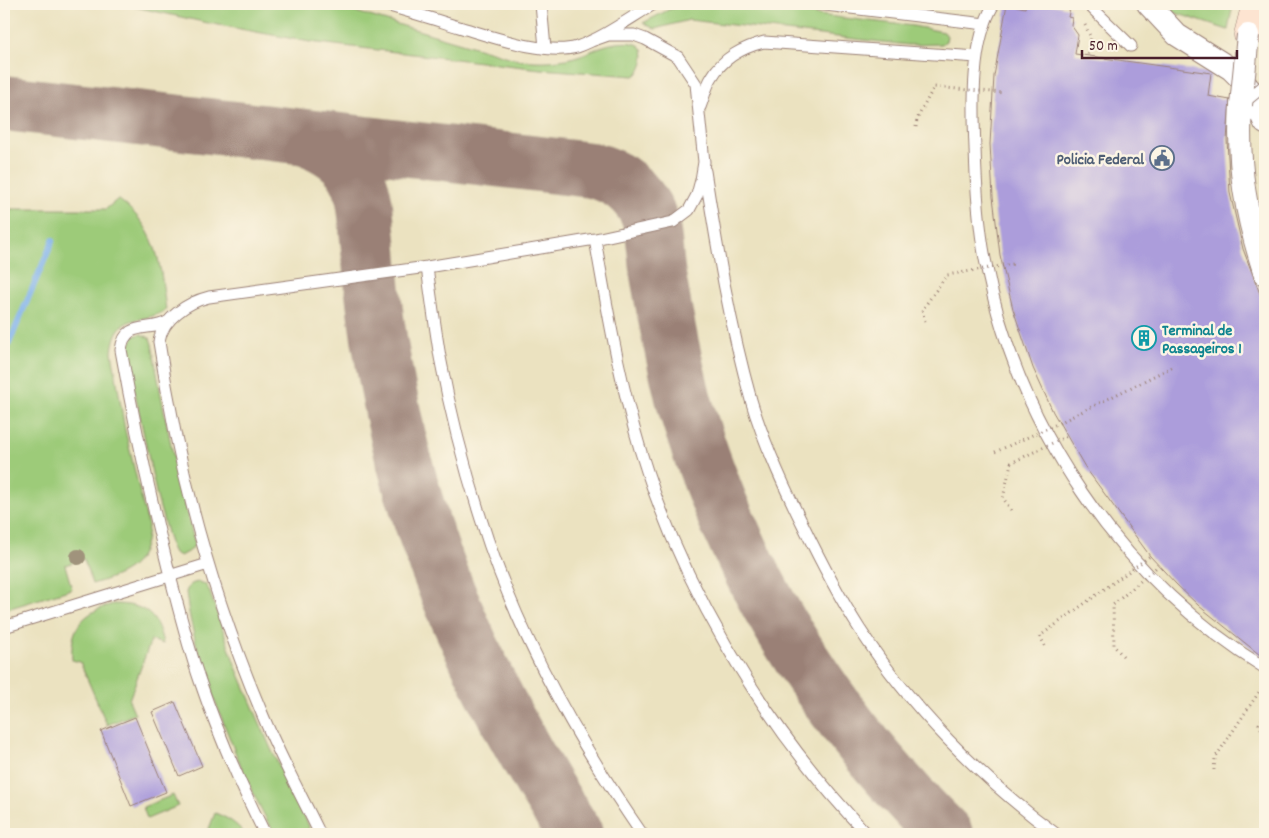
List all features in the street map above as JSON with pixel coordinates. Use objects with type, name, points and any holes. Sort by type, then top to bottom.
[{"type":"street","points":[[1148,4],[1177,35],[1230,69],[1243,80],[1251,91],[1265,123]]},
{"type":"street","points":[[1250,4],[1239,135],[1241,175],[1247,213],[1265,274]]},
{"type":"street","points":[[1248,35],[1256,4]]},
{"type":"lane","points":[[382,4],[497,38],[545,48],[576,47],[608,35],[634,35],[678,57],[696,84],[704,162],[717,248],[752,400],[777,474],[815,550],[859,628],[906,693],[962,755],[1029,814],[1056,834]]},
{"type":"lane","points":[[541,4],[545,48]]},
{"type":"lane","points":[[591,41],[654,4]]},
{"type":"lane","points":[[816,4],[985,24]]},
{"type":"lane","points":[[994,4],[985,24],[977,57],[974,130],[976,201],[984,259],[997,314],[1012,357],[1041,424],[1070,475],[1104,525],[1152,578],[1189,612],[1245,656],[1265,668]]},
{"type":"lane","points":[[1088,4],[1131,46]]},
{"type":"lane","points":[[699,109],[712,77],[723,64],[742,50],[764,42],[977,57]]},
{"type":"lane","points":[[1241,105],[1265,85]]},
{"type":"lane","points":[[158,342],[163,328],[180,311],[190,304],[209,297],[427,267],[595,239],[673,222],[688,210],[697,195],[704,162]]},
{"type":"lane","points":[[595,239],[615,348],[634,429],[669,527],[694,584],[723,639],[785,736],[817,777],[868,834]]},
{"type":"lane","points":[[427,267],[440,358],[454,422],[481,520],[497,564],[545,673],[574,728],[606,781],[642,834]]},
{"type":"lane","points":[[170,320],[157,327],[129,331],[122,342],[121,350],[133,418],[170,576],[199,680],[239,783],[265,834]]},
{"type":"lane","points":[[140,328],[152,333],[158,342],[176,443],[190,502],[236,650],[261,713],[320,834]]},
{"type":"lane","points":[[4,627],[208,564]]},
{"type":"path","points":[[1082,21],[1091,38],[1087,56]]},
{"type":"path","points":[[916,127],[917,119],[934,87],[1004,93]]},
{"type":"path","points":[[925,321],[922,310],[947,275],[1013,264]]},
{"type":"path","points":[[995,452],[1172,368]]},
{"type":"path","points":[[1011,510],[1003,498],[1011,462],[1067,436]]},
{"type":"path","points":[[1045,646],[1040,636],[1150,556]]},
{"type":"path","points":[[1123,656],[1114,646],[1113,605],[1158,566]]},
{"type":"path","points":[[1214,770],[1215,758],[1265,683]]},
{"type":"path","points":[[1265,715],[1260,724],[1265,737]]},
{"type":"green space","points":[[122,4],[329,4],[519,60],[543,61],[566,59],[623,42],[640,46],[644,57],[642,67],[634,76],[540,69],[310,42],[208,23]]},
{"type":"green space","points":[[692,4],[740,6],[913,26],[944,32],[947,36],[946,41],[942,44],[908,45],[689,20],[655,29],[643,23],[670,9]]},
{"type":"green space","points":[[1158,4],[1233,4],[1228,30],[1166,10]]},
{"type":"green space","points":[[118,199],[132,210],[150,235],[162,277],[166,310],[156,315],[124,324],[118,330],[114,339],[112,352],[125,430],[148,526],[143,551],[132,566],[124,572],[92,584],[84,559],[65,565],[72,589],[4,610],[4,209],[106,209]]},
{"type":"green space","points":[[141,334],[150,338],[152,344],[171,444],[195,544],[191,550],[180,556],[174,553],[171,547],[157,497],[133,383],[128,347],[134,336]]},
{"type":"green space","points":[[199,582],[205,584],[209,590],[236,667],[271,749],[309,826],[308,834],[275,834],[243,772],[207,678],[191,621],[186,592],[191,585]]},
{"type":"green space","points":[[113,604],[133,606],[147,612],[157,625],[163,644],[151,640],[129,700],[135,714],[107,725],[80,662],[72,660],[72,648],[73,639],[80,623],[93,612]]},
{"type":"green space","points":[[173,795],[178,806],[147,819],[143,807]]},
{"type":"green space","points":[[215,813],[232,821],[245,834],[207,834]]},
{"type":"building","name":"Terminal de Passageiros 1","points":[[1007,4],[1025,8],[1026,4],[1048,4],[1070,8],[1068,17],[1072,18],[1071,25],[1078,35],[1075,54],[1211,73],[1208,96],[1230,100],[1227,140],[1230,193],[1243,249],[1265,307],[1265,659],[1199,606],[1150,556],[1085,467],[1053,412],[1033,368],[1013,309],[1000,255],[993,197],[990,144],[994,76]]},
{"type":"building","points":[[175,702],[202,766],[179,776],[152,712]]},
{"type":"building","points":[[135,717],[166,792],[131,806],[101,731]]},
{"type":"waterway","points":[[4,355],[53,240]]},
{"type":"taxiway","points":[[4,103],[306,137],[329,149],[349,165],[358,180],[364,198],[383,363],[405,465],[421,521],[463,630],[488,682],[544,785],[575,834]]},
{"type":"taxiway","points":[[306,137],[591,170],[601,172],[618,180],[633,192],[645,208],[651,223],[666,321],[679,382],[695,438],[720,504],[741,551],[764,596],[816,681],[876,760],[945,834]]},
{"type":"place","name":"Policia Federal","points":[[1162,158]]},
{"type":"place","name":"Terminal de Passageiros 1","points":[[1144,338]]}]
